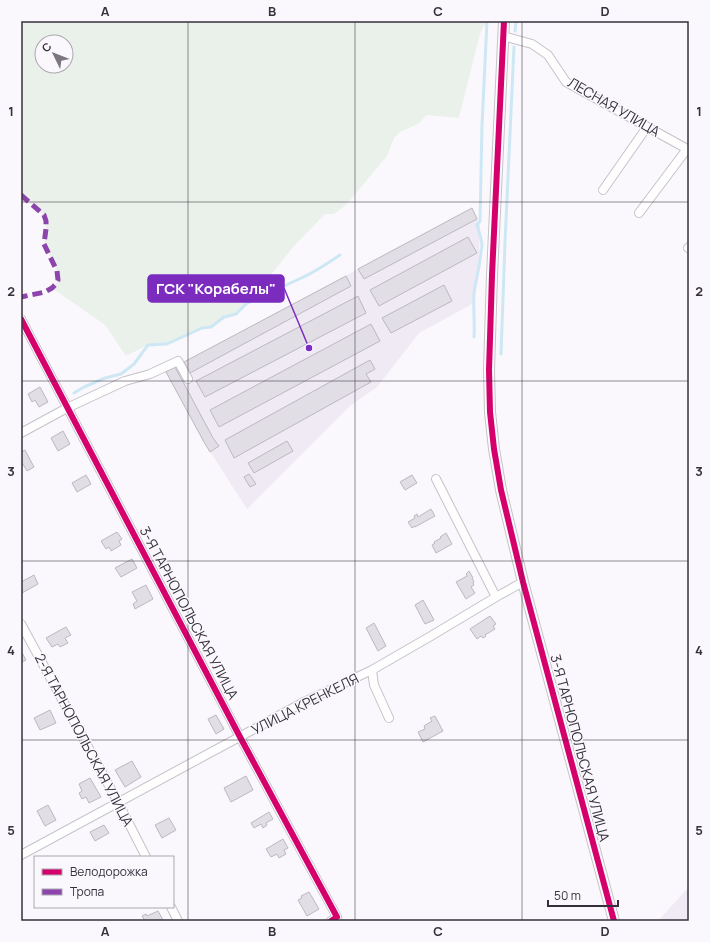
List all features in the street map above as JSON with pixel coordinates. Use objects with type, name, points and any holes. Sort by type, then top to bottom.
[{"type":"street","name":"3-Я ТАРНОПОЛЬСКАЯ УЛИЦА","points":[[504,21],[489,370],[490,412],[494,449],[501,490],[523,582],[614,921]]},
{"type":"street","name":"ЛЕСНАЯ УЛИЦА","points":[[503,36],[532,44],[548,55],[566,82],[688,150]]},
{"type":"street","points":[[603,190],[647,127]]},
{"type":"street","points":[[639,213],[688,150]]},
{"type":"street","name":"3-Я ТАРНОПОЛЬСКАЯ УЛИЦА","points":[[21,319],[334,919]]},
{"type":"street","points":[[21,433],[68,408],[126,381],[150,374],[178,361],[188,379]]},
{"type":"street","points":[[436,479],[496,597]]},
{"type":"street","name":"УЛИЦА КРЕНКЕЛЯ","points":[[21,855],[304,702],[372,670],[523,582]]},
{"type":"street","name":"2-Я ТАРНОПОЛЬСКАЯ УЛИЦА","points":[[21,624],[118,802],[145,856]]},
{"type":"street","points":[[372,670],[374,684],[389,718]]},
{"type":"street","points":[[172,908],[178,921]]},
{"type":"shaded area","points":[[21,21],[487,21],[480,34],[459,118],[427,115],[418,124],[400,132],[394,138],[387,156],[346,205],[334,214],[325,214],[294,246],[263,285],[236,314],[224,317],[211,327],[202,328],[167,344],[148,345],[126,356],[105,325],[52,288],[58,279],[57,271],[44,244],[46,221],[44,215],[21,195]]},
{"type":"shaded area","points":[[472,208],[480,224],[479,259],[472,304],[419,333],[377,387],[351,405],[247,509],[204,442],[166,372]]},
{"type":"shaded area","points":[[689,887],[689,921],[658,921]]},
{"type":"building","points":[[472,208],[477,219],[364,279],[358,269]]},
{"type":"building","points":[[468,237],[477,253],[379,306],[370,290]]},
{"type":"building","points":[[346,276],[351,286],[190,373],[184,362]]},
{"type":"building","points":[[444,285],[452,301],[391,333],[382,318]]},
{"type":"building","points":[[358,296],[366,313],[205,397],[196,381]]},
{"type":"building","points":[[371,324],[380,341],[219,427],[210,410]]},
{"type":"building","points":[[370,360],[375,369],[366,374],[371,382],[234,458],[225,440]]},
{"type":"building","points":[[175,367],[213,438],[219,446],[210,452],[166,372]]},
{"type":"building","points":[[40,387],[48,402],[39,407],[35,400],[32,402],[28,394]]},
{"type":"building","points":[[63,431],[70,444],[58,451],[51,438]]},
{"type":"building","points":[[287,441],[293,451],[254,473],[248,463]]},
{"type":"building","points":[[25,450],[34,467],[27,471],[21,461],[21,452]]},
{"type":"building","points":[[249,474],[256,484],[250,487],[244,477]]},
{"type":"building","points":[[86,475],[91,484],[77,492],[72,483]]},
{"type":"building","points":[[412,475],[417,483],[405,490],[400,482]]},
{"type":"building","points":[[431,509],[435,516],[412,528],[408,522],[415,518],[414,516],[417,514],[418,517]]},
{"type":"building","points":[[117,532],[122,539],[119,541],[121,545],[111,551],[109,547],[106,549],[101,541]]},
{"type":"building","points":[[446,533],[452,544],[436,553],[432,545]]},
{"type":"building","points":[[132,559],[137,568],[121,577],[115,568]]},
{"type":"building","points":[[469,571],[474,582],[474,585],[471,587],[475,593],[466,599],[456,582],[467,576],[466,574]]},
{"type":"building","points":[[34,575],[38,584],[22,593],[21,582]]},
{"type":"building","points":[[146,585],[153,599],[135,609],[133,604],[137,601],[132,592]]},
{"type":"building","points":[[423,600],[434,620],[425,624],[415,605]]},
{"type":"building","points":[[490,616],[496,624],[493,626],[495,629],[483,638],[481,636],[477,639],[470,629]]},
{"type":"building","points":[[374,623],[386,646],[378,651],[366,628]]},
{"type":"building","points":[[66,627],[71,635],[65,638],[68,643],[60,647],[58,644],[52,647],[46,638]]},
{"type":"building","points":[[21,651],[26,660],[21,662]]},
{"type":"building","points":[[50,710],[56,723],[40,730],[34,718]]},
{"type":"building","points":[[216,715],[224,729],[216,734],[208,719]]},
{"type":"building","points":[[435,716],[443,731],[423,742],[418,732],[425,729],[424,726],[432,721],[430,718]]},
{"type":"building","points":[[132,761],[141,777],[125,787],[115,770]]},
{"type":"building","points":[[246,776],[253,790],[231,802],[224,788]]},
{"type":"building","points":[[90,778],[101,797],[89,803],[86,797],[82,799],[79,793],[82,791],[79,784]]},
{"type":"building","points":[[48,805],[56,820],[45,826],[37,811]]},
{"type":"building","points":[[269,812],[273,819],[266,823],[267,825],[263,828],[261,824],[254,828],[251,823]]},
{"type":"building","points":[[169,818],[176,830],[162,838],[155,825]]},
{"type":"building","points":[[104,825],[109,833],[95,841],[90,832]]},
{"type":"building","points":[[283,839],[288,848],[284,850],[286,854],[279,858],[277,854],[271,857],[266,849]]},
{"type":"building","points":[[309,892],[319,909],[307,916],[298,900],[302,898],[301,896]]},
{"type":"building","points":[[158,911],[163,920],[145,921],[142,916],[146,914],[147,916]]},
{"type":"waterway","points":[[474,337],[474,293],[482,246],[477,225],[480,221],[482,125],[487,21]]},
{"type":"waterway","points":[[515,31],[516,21]]},
{"type":"waterway","points":[[501,354],[514,47]]},
{"type":"waterway","points":[[74,393],[105,378],[121,374],[134,364],[148,345],[167,344],[202,328],[211,327],[224,317],[236,314],[246,304],[260,297],[268,298],[284,286],[313,272],[340,255]]},
{"type":"marked path","points":[[21,195],[44,215],[46,221],[44,244],[57,271],[58,280],[52,288],[45,292],[21,297]]},
{"type":"cycle path","points":[[504,21],[489,370],[490,412],[494,449],[501,490],[523,582],[614,921]]},
{"type":"cycle path","points":[[21,319],[240,737],[337,917],[331,921]]},
{"type":"place","name":"ГСК \"Корабелы\"","points":[[309,348]]}]
